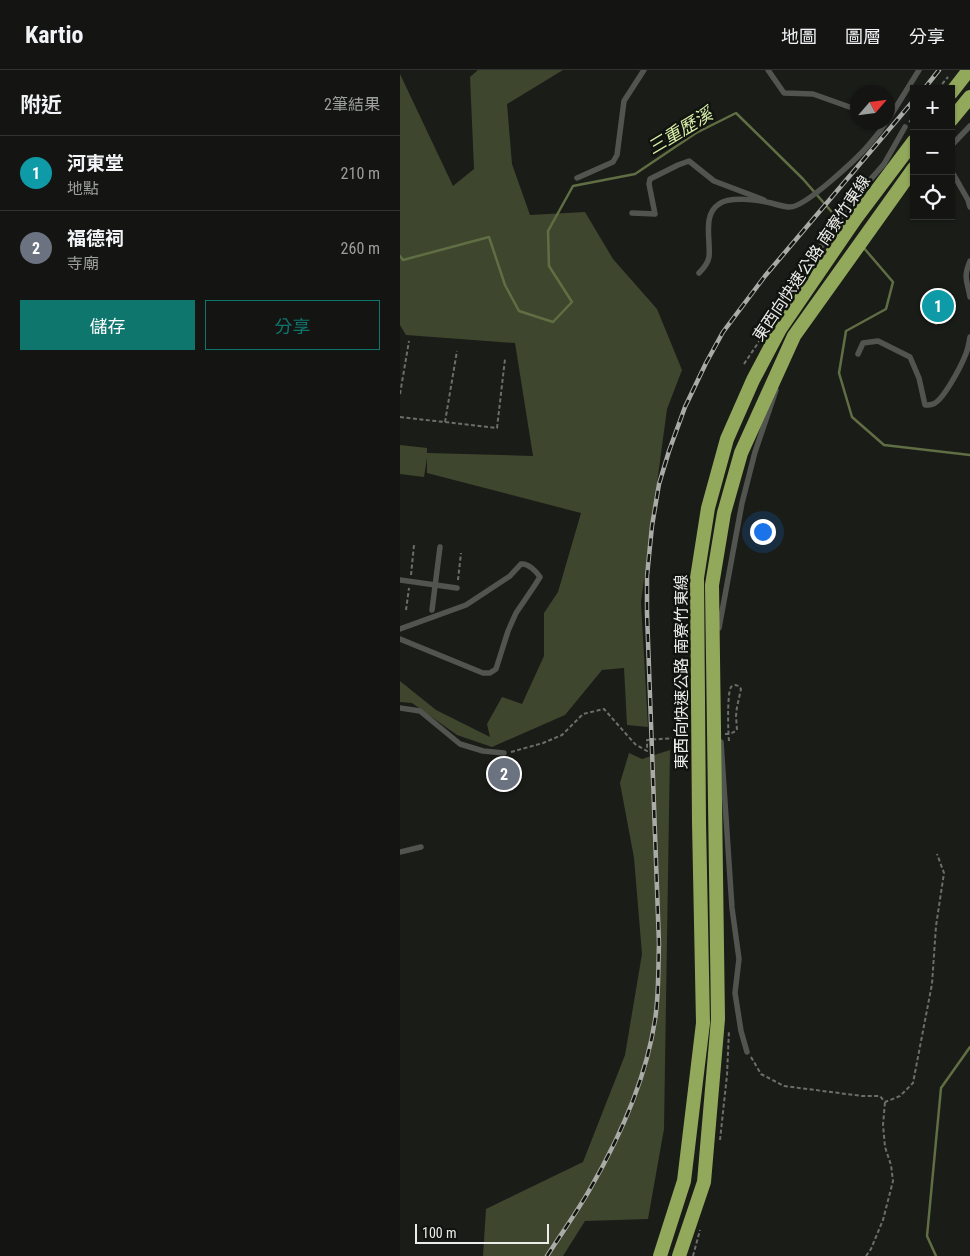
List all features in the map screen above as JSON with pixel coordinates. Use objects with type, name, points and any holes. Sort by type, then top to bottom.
[{"type":"highway","points":[[955,87],[969,70]]},
{"type":"highway","points":[[955,115],[970,97]]},
{"type":"highway","name":"東西向快速公路 南寮竹東線","points":[[660,1256],[684,1181],[703,1023],[697,578],[708,508],[727,440],[753,380],[780,329],[856,218],[910,146]]},
{"type":"highway","name":"東西向快速公路 南寮竹東線","points":[[680,1252],[704,1182],[718,1019],[712,585],[724,513],[741,453],[794,336],[910,174]]},
{"type":"lane","points":[[576,178],[613,162],[617,155],[624,101],[644,70]]},
{"type":"lane","points":[[768,70],[784,93],[813,94],[850,107]]},
{"type":"lane","points":[[895,109],[919,70]]},
{"type":"lane","points":[[955,142],[970,126]]},
{"type":"lane","points":[[795,320],[800,296],[816,253],[826,240],[847,204],[884,164],[905,128]]},
{"type":"lane","points":[[699,273],[709,259],[710,215],[720,202],[728,199],[792,207],[800,205],[828,185],[856,159],[880,130]]},
{"type":"lane","points":[[632,213],[655,214],[649,184],[650,179],[689,161],[714,181],[773,204]]},
{"type":"lane","points":[[954,175],[970,207]]},
{"type":"lane","points":[[970,261],[965,277],[970,297]]},
{"type":"lane","points":[[747,1052],[741,1031],[735,993],[738,959],[732,908],[720,724],[717,663],[719,623],[742,503],[755,452],[793,329]]},
{"type":"lane","points":[[858,354],[862,342],[878,341],[910,357],[919,378],[925,405],[932,405],[942,396],[959,370],[966,355],[970,337]]},
{"type":"lane","points":[[432,610],[440,547]]},
{"type":"lane","points":[[400,629],[466,605],[510,576],[523,563],[540,577],[516,613],[496,669],[490,673],[483,673],[400,639]]},
{"type":"lane","points":[[400,580],[457,588]]},
{"type":"lane","points":[[400,708],[420,711],[460,744],[483,751],[504,754]]},
{"type":"lane","points":[[400,852],[421,847]]},
{"type":"path","points":[[941,85],[948,77]]},
{"type":"path","points":[[400,394],[409,341]]},
{"type":"path","points":[[445,422],[457,351]]},
{"type":"path","points":[[400,417],[497,428],[504,359]]},
{"type":"path","points":[[406,610],[414,545]]},
{"type":"path","points":[[457,588],[461,553]]},
{"type":"path","points":[[728,747],[729,693],[731,687],[735,684],[741,689],[736,716],[737,730],[731,734]]},
{"type":"path","points":[[504,754],[543,743],[562,735],[583,714],[604,709],[635,744],[647,751],[647,740]]},
{"type":"path","points":[[885,1102],[900,1096],[913,1083],[932,984],[936,926],[944,873],[937,854]]},
{"type":"path","points":[[747,1052],[761,1074],[784,1086],[836,1093],[880,1096],[885,1102],[883,1124],[885,1147],[891,1165],[893,1180],[883,1220],[871,1250],[866,1256]]},
{"type":"green space","points":[[478,70],[563,70],[507,104],[512,164],[530,215],[585,212],[613,259],[657,309],[682,370],[667,409],[641,602],[648,727],[627,725],[624,668],[602,670],[565,715],[492,747],[457,735],[412,703],[400,702],[400,681],[436,710],[490,737],[487,724],[502,697],[522,704],[544,656],[544,613],[558,592],[581,513],[427,473],[427,458],[424,477],[400,474],[400,445],[427,448],[427,453],[533,456],[515,343],[406,335],[400,325],[400,74],[453,186],[474,169],[470,77]]},
{"type":"green space","points":[[670,750],[664,1129],[648,1219],[585,1221],[563,1256],[483,1256],[486,1209],[583,1162],[625,1055],[642,954],[634,858],[620,783],[629,753],[642,759]]},
{"type":"building","points":[[939,300],[951,313],[936,325],[924,313]]},
{"type":"waterway","name":"三重歷溪","points":[[400,256],[403,260],[489,237],[505,285],[519,311],[553,322],[572,302],[549,266],[548,231],[573,186],[635,174],[696,133],[736,113],[803,179],[844,226]]},
{"type":"waterway","name":"三重歷溪","points":[[863,247],[893,282],[886,309],[846,331],[839,373],[852,417],[884,445],[970,455]]},
{"type":"waterway","points":[[936,1256],[927,1236],[941,1088],[970,1047]]},
{"type":"railway","points":[[927,85],[939,70]]},
{"type":"railway","points":[[547,1256],[590,1189],[612,1149],[638,1086],[651,1042],[655,1020],[658,992],[659,944],[647,576],[652,526],[659,484],[669,451],[685,407],[723,332],[765,276],[910,105]]},
{"type":"place","name":"河東堂","points":[[938,306]]},
{"type":"place","name":"福德祠","points":[[504,774]]}]
